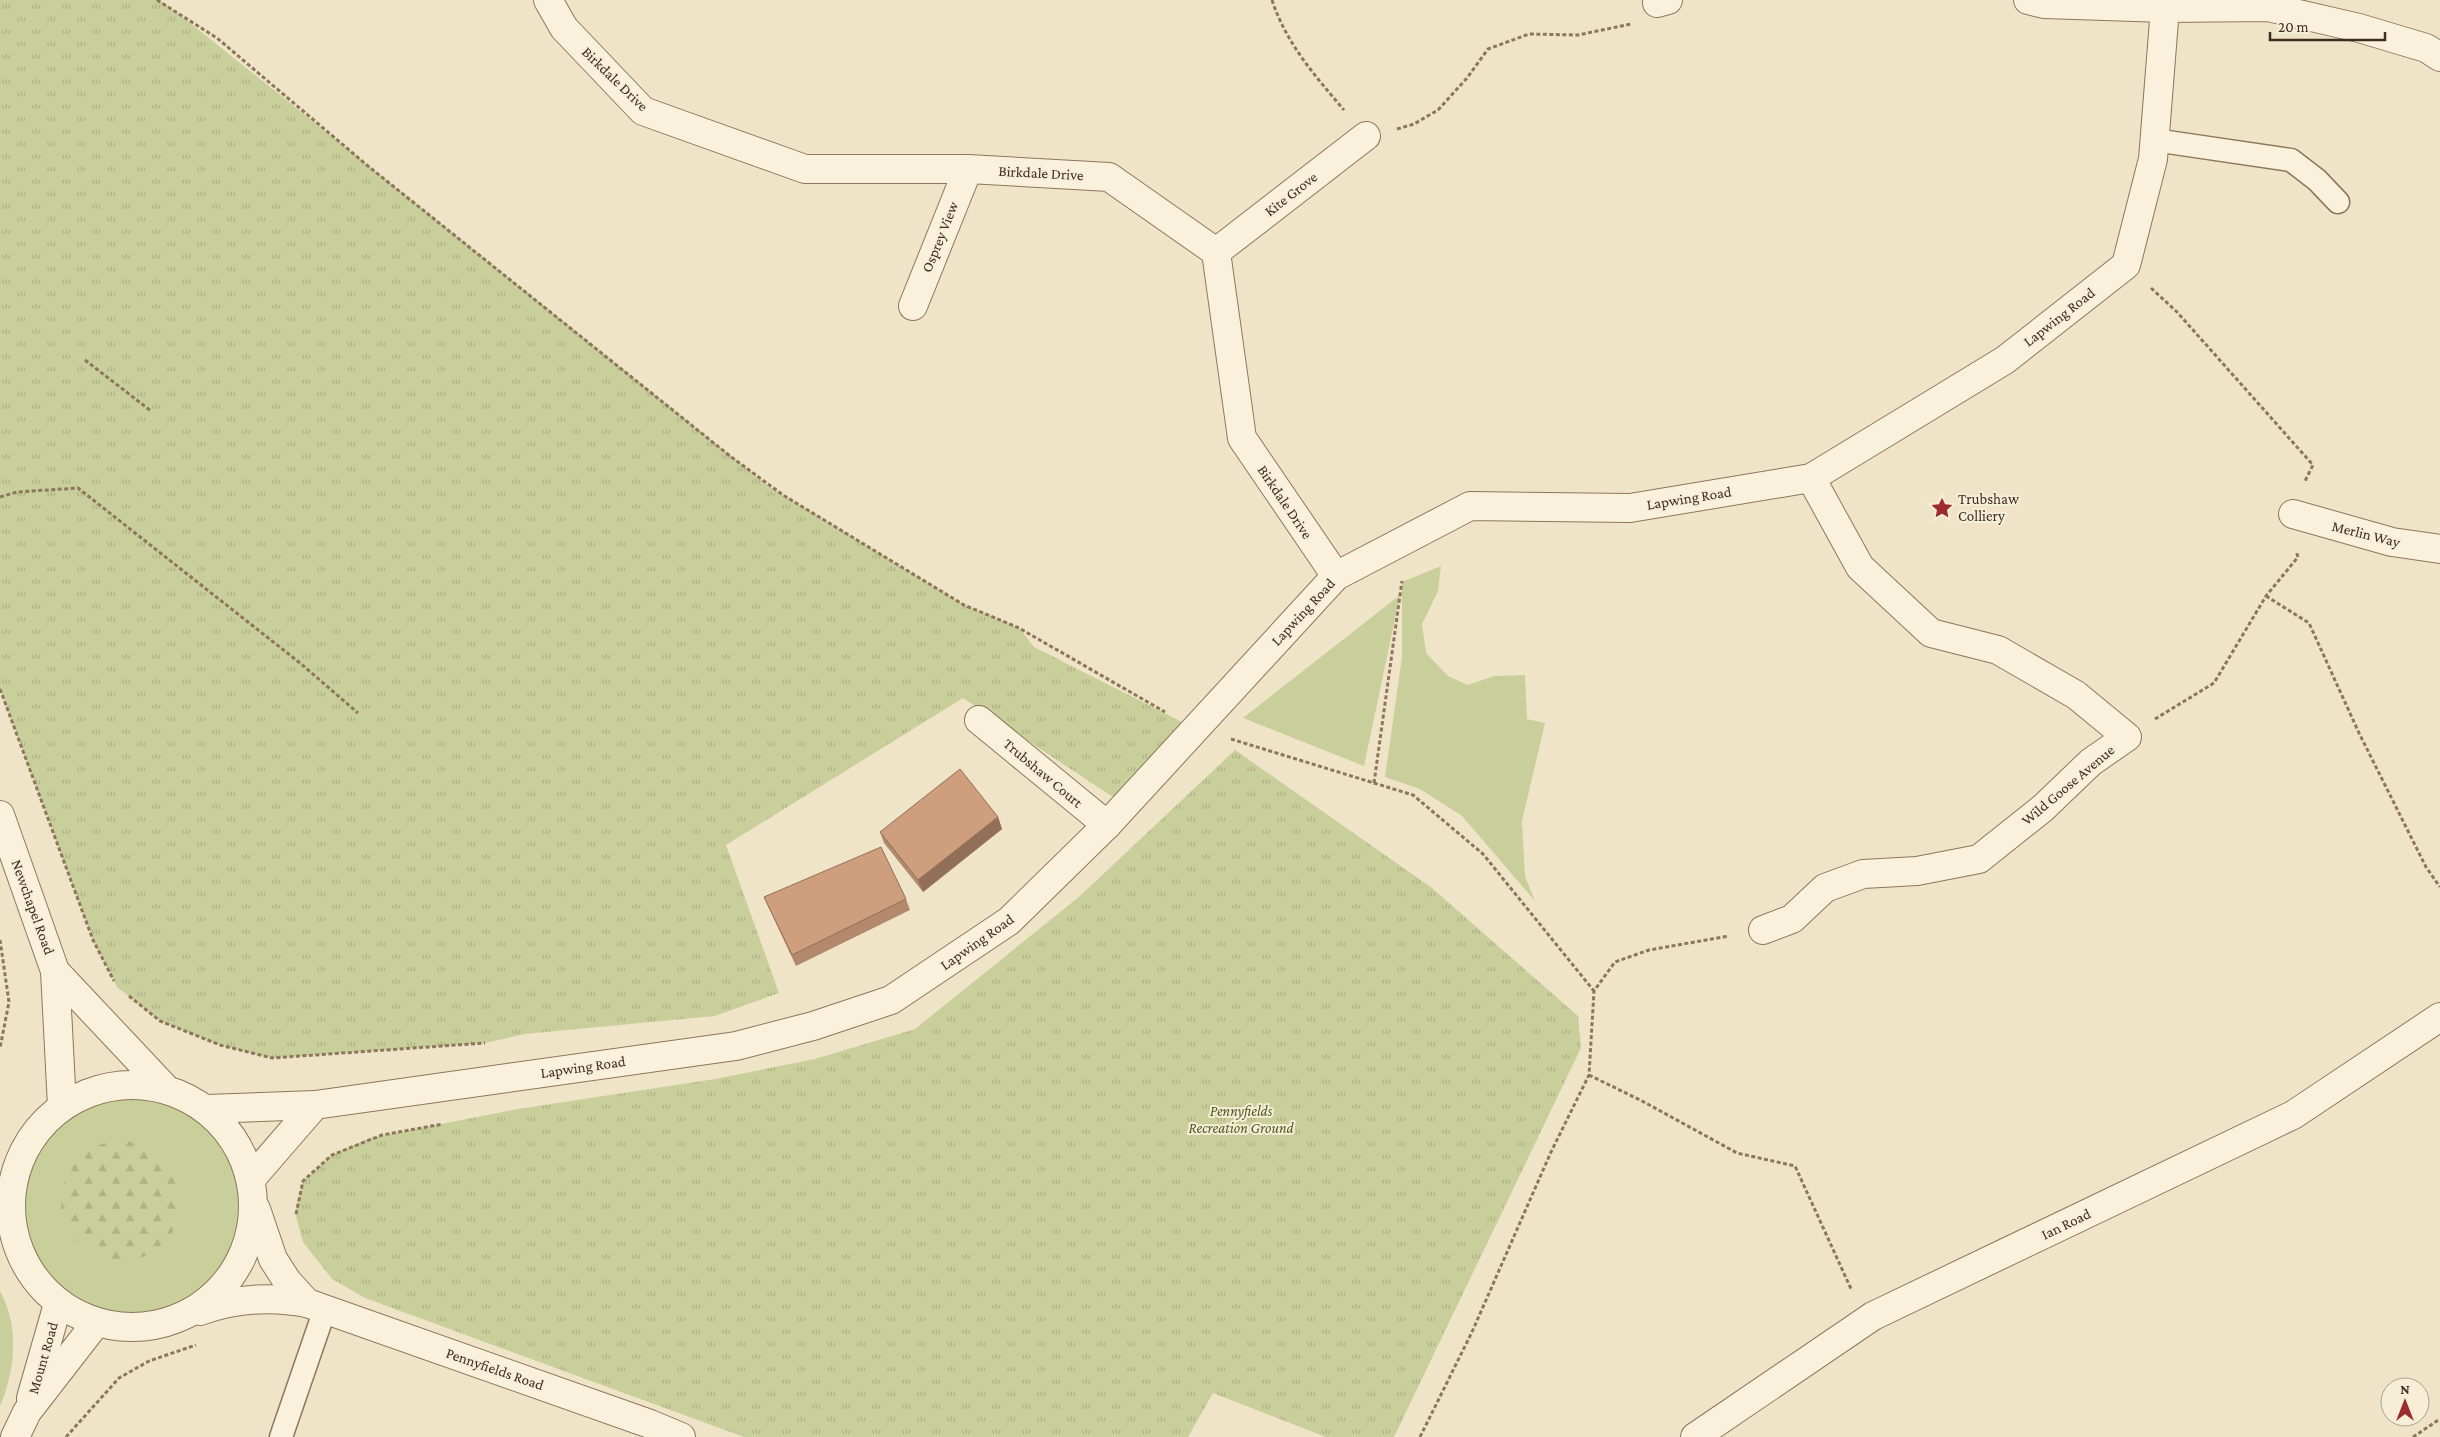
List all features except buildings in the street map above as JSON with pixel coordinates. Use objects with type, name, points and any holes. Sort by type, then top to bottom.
[{"type":"street","name":"Birkdale Drive","points":[[548,0],[564,28],[644,111],[805,169],[968,169],[1109,177],[1216,252],[1242,438],[1336,576]]},
{"type":"street","points":[[2028,0],[2044,4],[2165,8],[2268,7],[2359,28],[2426,48],[2440,57]]},
{"type":"street","points":[[2126,265],[2153,159],[2165,8]]},
{"type":"street","name":"Kite Grove","points":[[1216,252],[1366,136]]},
{"type":"street","name":"Osprey View","points":[[913,306],[968,169]]},
{"type":"street","name":"Lapwing Road","points":[[206,1109],[315,1104],[736,1046],[813,1026],[891,1000],[1009,921],[1107,825],[1194,728],[1336,576],[1470,506],[1630,508],[1811,478],[2005,360],[2126,265]]},
{"type":"street","name":"Wild Goose Avenue","points":[[1763,930],[1792,919],[1825,888],[1863,874],[1917,871],[1979,860],[2043,808],[2091,762],[2127,737],[2076,696],[1998,650],[1931,633],[1860,567],[1811,478]]},
{"type":"street","name":"Merlin Way","points":[[2293,514],[2392,542],[2440,549]]},
{"type":"street","name":"Trubshaw Court","points":[[979,720],[1107,825]]},
{"type":"street","name":"Newchapel Road","points":[[0,815],[55,971],[62,1106]]},
{"type":"street","name":"Newchapel Road","points":[[55,971],[167,1090]]},
{"type":"street","name":"Ian Road","points":[[1695,1437],[1865,1321],[2293,1115],[2440,1017]]},
{"type":"street","points":[[58,1304],[28,1270],[13,1234],[11,1191],[6,1181],[23,1151],[49,1117],[62,1106],[84,1094],[126,1085],[167,1090],[206,1109]]},
{"type":"street","points":[[180,1319],[227,1284],[234,1273],[251,1234],[253,1222],[251,1188],[315,1104]]},
{"type":"street","name":"Pennyfields Road","points":[[206,1109],[235,1140],[273,1259],[287,1281],[316,1306]]},
{"type":"street","points":[[0,1257],[28,1270]]},
{"type":"street","name":"Pennyfields Road","points":[[58,1304],[96,1323],[138,1328],[180,1319],[221,1304],[254,1298],[283,1298],[316,1306],[650,1424],[681,1437]]},
{"type":"street","name":"Mount Road","points":[[28,1412],[58,1304]]},
{"type":"street","name":"Mount Road","points":[[15,1437],[28,1412],[96,1323]]},
{"type":"lane","points":[[2154,140],[2291,160],[2317,180],[2338,202]]},
{"type":"lane","points":[[281,1437],[316,1306]]},
{"type":"path","points":[[156,0],[217,38],[368,166],[730,456],[783,496],[964,605],[1019,628],[1194,728],[1413,795],[1483,854],[1594,991]]},
{"type":"path","points":[[164,5],[168,0]]},
{"type":"path","points":[[1272,0],[1280,23],[1309,69],[1366,136],[1414,124],[1438,110],[1467,78],[1488,49],[1529,34],[1578,35],[1629,25],[1663,2]]},
{"type":"path","points":[[2126,265],[2177,312],[2313,465],[2295,499],[2291,531],[2298,557],[2266,596],[2214,683],[2127,737]]},
{"type":"path","points":[[85,360],[151,411]]},
{"type":"path","points":[[0,497],[17,492],[78,488],[292,657],[358,713]]},
{"type":"path","points":[[1374,783],[1407,539]]},
{"type":"path","points":[[2266,596],[2309,623],[2358,733],[2426,867],[2440,887]]},
{"type":"path","points":[[0,689],[92,940],[117,987]]},
{"type":"path","points":[[1420,1437],[1472,1332],[1551,1152],[1589,1075],[1594,991],[1615,962],[1648,950],[1763,930]]},
{"type":"path","points":[[0,940],[8,1002],[0,1048]]},
{"type":"path","points":[[124,992],[160,1021],[220,1045],[272,1058],[485,1043]]},
{"type":"path","points":[[1589,1075],[1644,1102],[1737,1153],[1795,1166],[1865,1321]]},
{"type":"path","points":[[297,1220],[295,1213],[303,1181],[332,1155],[382,1135],[450,1123]]},
{"type":"path","points":[[66,1437],[119,1378],[150,1361],[200,1344]]},
{"type":"path","points":[[2413,1437],[2440,1419]]},
{"type":"green space","points":[[0,0],[159,0],[179,14],[770,487],[964,605],[1019,628],[1034,647],[1194,728],[1125,805],[963,698],[726,845],[779,993],[715,1016],[525,1034],[485,1043],[272,1058],[220,1045],[160,1021],[117,987],[93,940],[0,689]]},
{"type":"green space","points":[[1441,566],[1438,591],[1422,624],[1426,653],[1448,676],[1468,685],[1494,676],[1525,675],[1527,719],[1545,723],[1522,821],[1525,876],[1535,901],[1462,816],[1420,789],[1385,777],[1402,657],[1402,582]]},
{"type":"green space","points":[[1400,595],[1364,766],[1243,718]]},
{"type":"green space","name":"Pennyfields Recreation Ground","points":[[1235,750],[1432,888],[1578,1016],[1581,1048],[1394,1437],[1326,1437],[1213,1393],[1188,1437],[744,1437],[365,1298],[332,1279],[303,1242],[295,1213],[303,1181],[332,1155],[370,1138],[518,1109],[715,1079],[815,1059],[915,1029],[1080,896]]},
{"type":"green space","points":[[132,1085],[156,1088],[189,1100],[209,1113],[225,1129],[238,1149],[247,1171],[253,1206],[250,1230],[238,1263],[225,1283],[209,1299],[189,1312],[167,1321],[132,1327],[108,1324],[75,1312],[55,1299],[39,1283],[26,1263],[17,1241],[11,1206],[14,1182],[26,1149],[39,1129],[55,1113],[75,1100],[97,1091]]},
{"type":"green space","points":[[121,1141],[144,1145],[164,1158],[177,1178],[181,1201],[177,1224],[164,1244],[144,1257],[121,1261],[98,1257],[78,1244],[65,1224],[61,1201],[65,1178],[78,1158],[98,1145]]},
{"type":"green space","points":[[0,1291],[11,1319],[13,1348],[9,1378],[0,1406]]},
{"type":"place","name":"Trubshaw Colliery","points":[[1942,508]]}]
